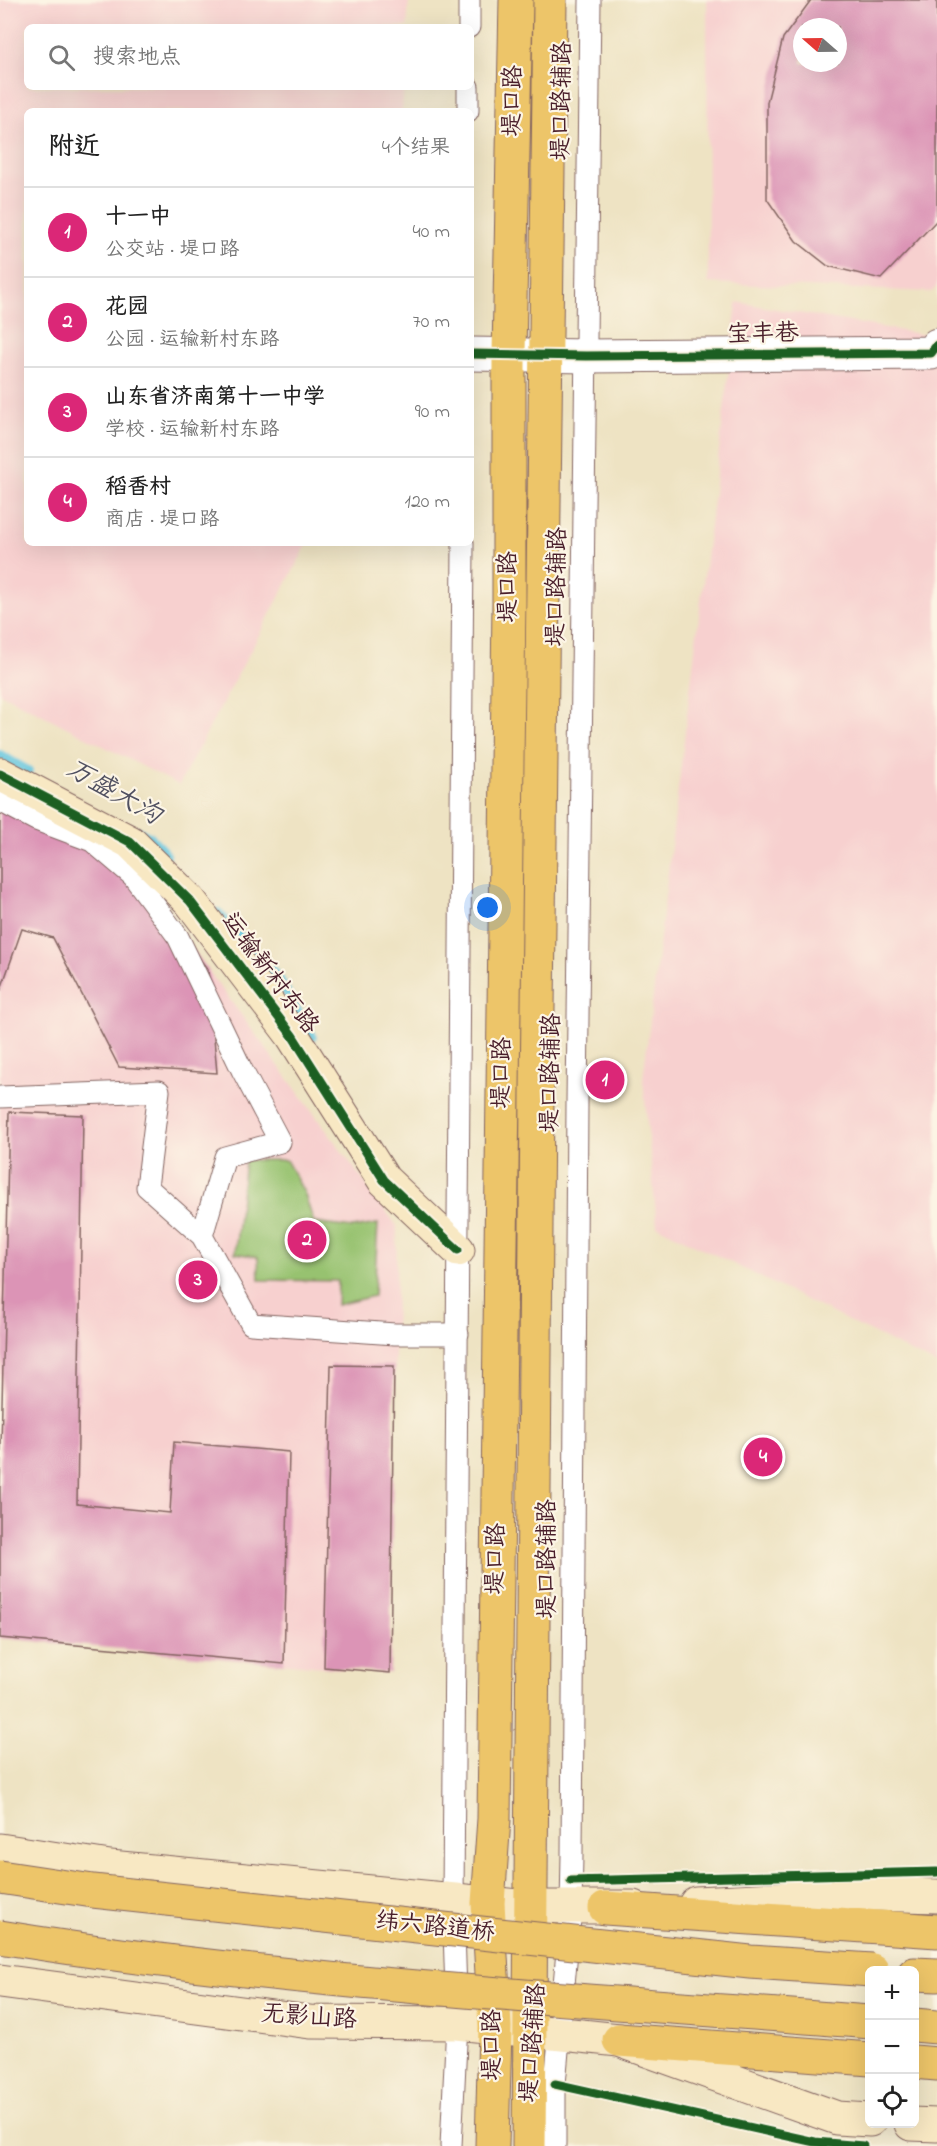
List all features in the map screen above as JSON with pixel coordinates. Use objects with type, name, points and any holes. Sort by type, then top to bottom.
[{"type":"main road","name":"堤口路","points":[[492,2146],[495,2027],[488,1903],[494,1819],[509,603],[509,353],[516,0]]},
{"type":"main road","name":"堤口路","points":[[529,2146],[544,2032],[529,1907],[550,0]]},
{"type":"main road","name":"运输新村东路","points":[[0,774],[130,842],[190,902],[292,1035],[384,1180],[458,1250]]},
{"type":"main road","points":[[0,1850],[110,1867],[529,1907],[605,1908],[937,1931]]},
{"type":"main road","name":"纬六路道桥","points":[[0,1877],[93,1891],[750,1962],[865,1970]]},
{"type":"main road","points":[[605,1908],[873,1894],[937,1896]]},
{"type":"main road","points":[[0,1937],[103,1954],[347,1981],[865,2022]]},
{"type":"main road","points":[[919,1974],[937,1975]]},
{"type":"main road","name":"无影山路","points":[[0,1981],[310,2022],[457,2022],[620,2040],[837,2118],[865,2120]]},
{"type":"main road","points":[[919,2025],[937,2027]]},
{"type":"main road","points":[[620,2040],[865,2059]]},
{"type":"main road","points":[[919,2062],[937,2064]]},
{"type":"main road","points":[[919,2124],[937,2125]]},
{"type":"street","name":"宝丰巷","points":[[586,356],[931,353],[937,345]]},
{"type":"street","points":[[474,354],[586,356]]},
{"type":"lane","points":[[469,24],[470,0]]},
{"type":"lane","name":"堤口路辅路","points":[[555,2146],[544,2032],[571,1907],[590,0]]},
{"type":"lane","points":[[468,90],[468,108]]},
{"type":"lane","points":[[451,2146],[457,2022],[453,1900],[463,546]]},
{"type":"lane","points":[[0,801],[36,819],[92,841],[133,876],[178,937],[242,1070],[280,1142],[225,1157],[202,1236]]},
{"type":"lane","points":[[0,1096],[159,1091],[147,1187],[202,1236],[251,1324],[395,1334],[458,1334]]},
{"type":"shaded area","points":[[0,0],[409,0],[407,24],[24,24],[24,90],[404,90],[402,108],[24,108],[24,546],[306,546],[179,785],[0,693]]},
{"type":"shaded area","points":[[707,0],[937,0],[937,286],[932,292],[708,283]]},
{"type":"shaded area","points":[[737,302],[937,337],[937,1365],[657,1226],[643,1079]]},
{"type":"shaded area","points":[[0,790],[120,851],[397,1226],[390,1673],[0,1638]]},
{"type":"green space","points":[[245,1160],[286,1160],[304,1192],[314,1223],[353,1228],[378,1224],[374,1296],[337,1305],[338,1281],[259,1280],[258,1257],[235,1253]]},
{"type":"building","points":[[811,0],[937,0],[937,220],[881,279],[828,266],[796,241],[767,199],[767,102],[783,38],[793,24],[793,72],[847,72],[847,18],[798,18]]},
{"type":"building","points":[[0,790],[120,851],[208,970],[217,1073],[119,1067],[53,938],[22,929],[0,992]]},
{"type":"building","points":[[9,1112],[83,1115],[77,1504],[170,1513],[174,1442],[289,1452],[284,1664],[0,1638],[0,1488]]},
{"type":"building","points":[[331,1365],[394,1366],[390,1673],[324,1667]]},
{"type":"waterway","name":"万盛大沟","points":[[0,755],[28,771]]},
{"type":"waterway","name":"万盛大沟","points":[[136,831],[151,838],[166,855]]},
{"type":"waterway","name":"万盛大沟","points":[[218,913],[278,978],[312,1036]]},
{"type":"cycle path","points":[[474,354],[586,356],[931,353],[937,345]]},
{"type":"cycle path","points":[[0,774],[130,842],[190,901],[292,1035],[384,1180],[458,1250]]},
{"type":"cycle path","points":[[571,1881],[937,1872]]},
{"type":"cycle path","points":[[555,2084],[815,2142],[863,2146]]},
{"type":"place","name":"十一中","points":[[605,1080]]},
{"type":"place","name":"花园","points":[[307,1240]]},
{"type":"place","name":"山东省济南第十一中学","points":[[198,1280]]},
{"type":"place","name":"稻香村","points":[[763,1457]]}]
